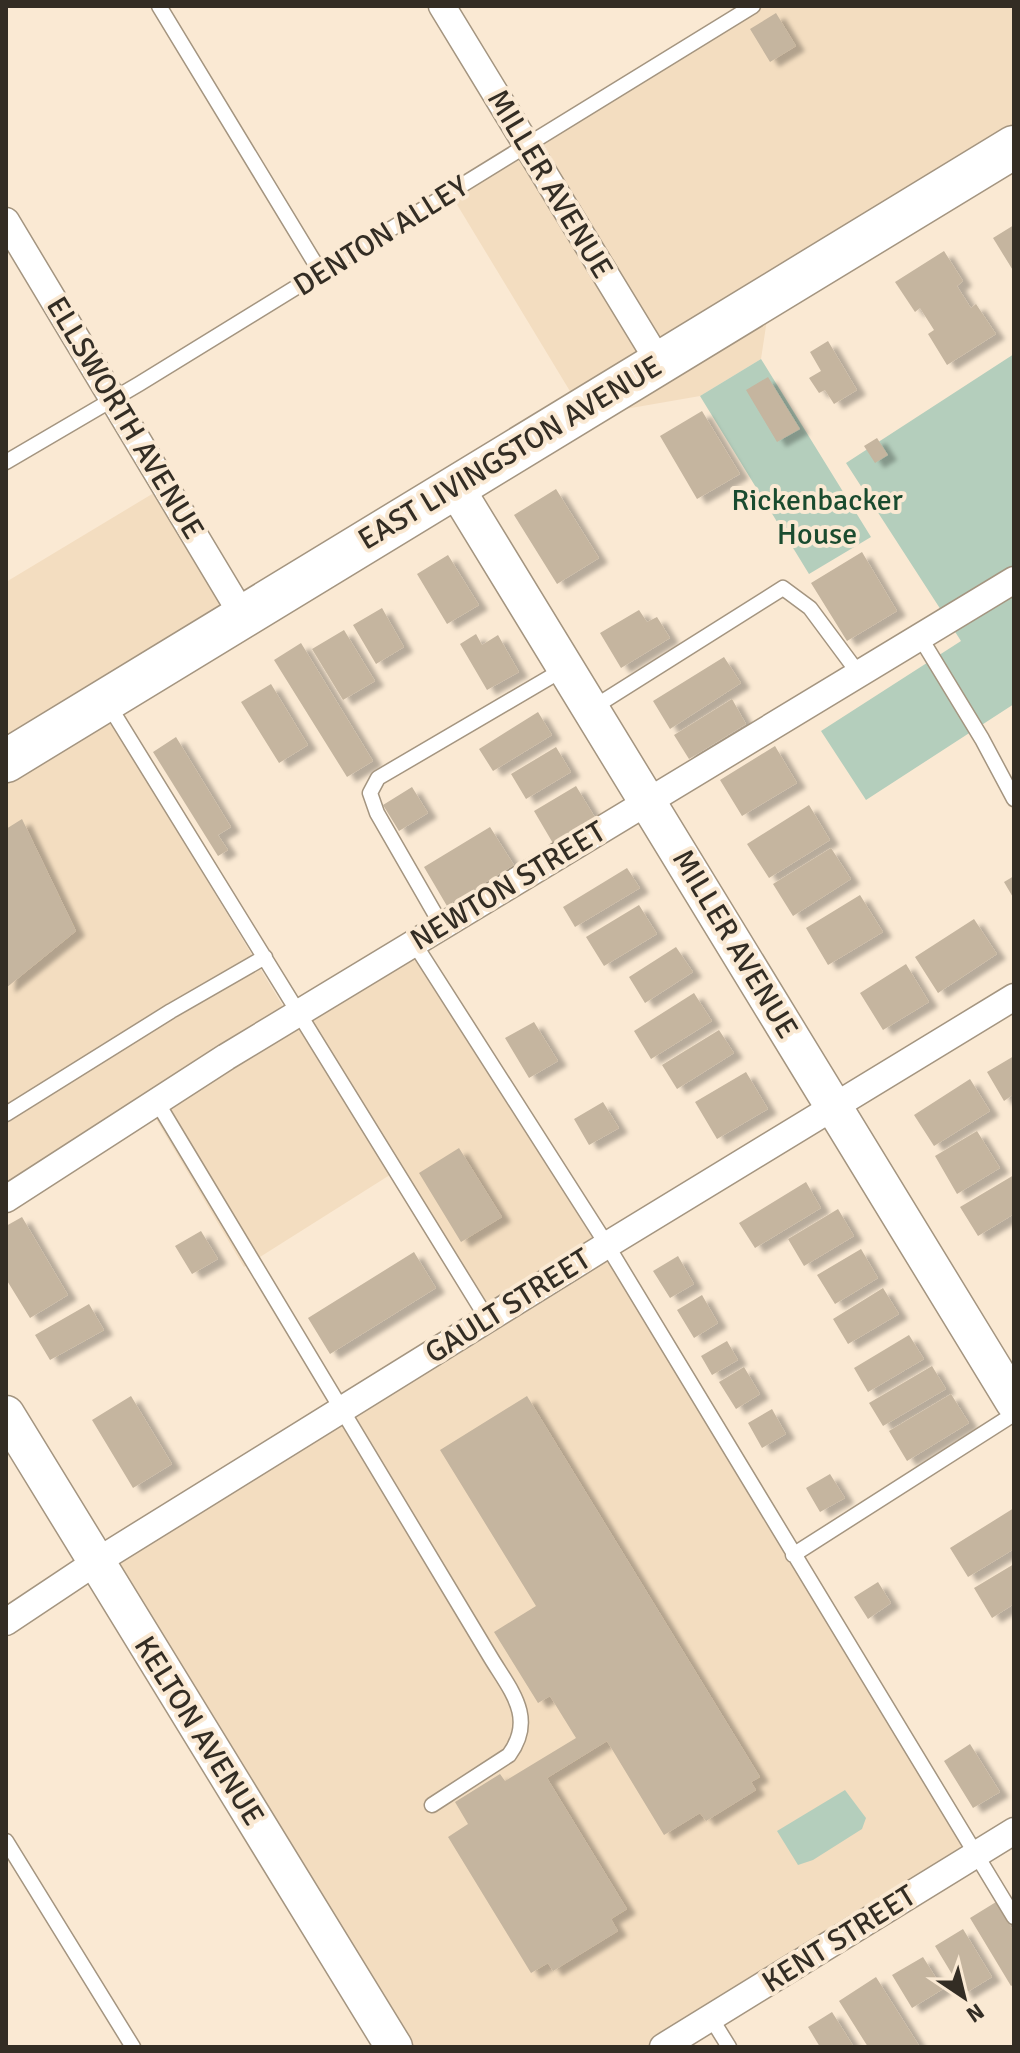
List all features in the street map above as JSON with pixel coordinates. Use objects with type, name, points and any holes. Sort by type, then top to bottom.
[{"type":"main road","name":"EAST LIVINGSTON AVENUE","points":[[6,761],[1014,147]]},
{"type":"main road","name":"MILLER AVENUE","points":[[455,487],[1014,1402]]},
{"type":"main road","name":"KELTON AVENUE","points":[[6,1414],[394,2047]]},
{"type":"street","name":"MILLER AVENUE","points":[[442,6],[659,362]]},
{"type":"street","name":"ELLSWORTH AVENUE","points":[[6,221],[243,616]]},
{"type":"street","name":"NEWTON STREET","points":[[6,1199],[299,1013],[1014,580]]},
{"type":"street","name":"GAULT STREET","points":[[6,1622],[96,1562],[607,1245],[1014,997]]},
{"type":"street","name":"KENT STREET","points":[[663,2047],[1014,1831]]},
{"type":"lane","points":[[159,6],[321,273]]},
{"type":"lane","name":"DENTON ALLEY","points":[[6,462],[527,146],[727,12],[753,6]]},
{"type":"lane","points":[[591,709],[783,588],[810,608],[859,674]]},
{"type":"lane","points":[[920,637],[982,739],[1014,799]]},
{"type":"lane","points":[[442,926],[377,813],[370,793],[378,778],[566,667]]},
{"type":"lane","points":[[105,700],[488,1320]]},
{"type":"lane","points":[[414,943],[607,1245],[1014,1917]]},
{"type":"lane","points":[[6,1114],[171,1011],[265,957]]},
{"type":"lane","points":[[157,1102],[507,1683],[521,1712],[522,1729],[518,1743],[509,1755],[432,1805]]},
{"type":"lane","points":[[793,1555],[1014,1414]]},
{"type":"lane","points":[[6,1841],[133,2047]]},
{"type":"lane","points":[[711,2018],[729,2047]]},
{"type":"shaded area","points":[[747,6],[1014,6],[1014,152],[769,306],[761,359],[700,396],[585,416],[450,193]]},
{"type":"shaded area","points":[[172,482],[249,617],[102,707],[292,1021],[421,942],[985,1857],[667,2047],[400,2047],[93,1558],[485,1323],[393,1173],[244,1267],[150,1109],[6,1198],[6,582]]},
{"type":"green space","points":[[1014,354],[1014,704],[866,800],[821,731],[961,641],[846,463]]},
{"type":"green space","name":"Rickenbacker House","points":[[761,359],[871,537],[809,574],[700,396]]},
{"type":"green space","points":[[845,1790],[866,1818],[862,1829],[813,1860],[798,1865],[777,1831]]},
{"type":"building","points":[[776,13],[796,46],[770,62],[750,29]]},
{"type":"building","points":[[1014,225],[1014,272],[993,238]]},
{"type":"building","points":[[944,251],[963,281],[957,286],[971,308],[976,304],[996,334],[947,365],[928,334],[934,330],[920,308],[915,312],[895,282]]},
{"type":"building","points":[[828,341],[857,390],[834,404],[825,390],[819,393],[809,378],[821,371],[810,352]]},
{"type":"building","points":[[768,377],[800,429],[777,442],[746,390]]},
{"type":"building","points":[[702,411],[740,474],[697,499],[660,436]]},
{"type":"building","points":[[877,438],[888,455],[875,463],[864,446]]},
{"type":"building","points":[[556,489],[599,558],[557,584],[514,515]]},
{"type":"building","points":[[862,552],[897,611],[847,641],[811,583]]},
{"type":"building","points":[[448,555],[479,605],[447,624],[417,574]]},
{"type":"building","points":[[382,608],[404,647],[376,664],[353,625]]},
{"type":"building","points":[[639,610],[647,622],[657,617],[670,638],[621,668],[600,633]]},
{"type":"building","points":[[344,630],[375,681],[343,700],[312,649]]},
{"type":"building","points":[[476,634],[482,645],[498,635],[519,672],[487,690],[460,644]]},
{"type":"building","points":[[301,643],[373,761],[347,777],[274,660]]},
{"type":"building","points":[[724,657],[741,683],[670,729],[653,701]]},
{"type":"building","points":[[271,684],[308,745],[279,763],[241,702]]},
{"type":"building","points":[[732,699],[746,724],[689,759],[674,735]]},
{"type":"building","points":[[538,712],[552,735],[493,771],[479,749]]},
{"type":"building","points":[[176,737],[231,827],[218,835],[228,850],[218,856],[153,752]]},
{"type":"building","points":[[775,746],[797,783],[742,816],[720,780]]},
{"type":"building","points":[[556,747],[571,772],[526,799],[511,774]]},
{"type":"building","points":[[576,786],[596,819],[554,845],[534,811]]},
{"type":"building","points":[[412,787],[428,813],[399,831],[383,805]]},
{"type":"building","points":[[809,805],[830,840],[769,878],[747,844]]},
{"type":"building","points":[[22,819],[76,931],[6,988],[6,829]]},
{"type":"building","points":[[490,827],[514,865],[447,906],[424,867]]},
{"type":"building","points":[[831,848],[851,879],[793,916],[773,884]]},
{"type":"building","points":[[627,868],[640,888],[575,927],[563,907]]},
{"type":"building","points":[[1014,876],[1014,899],[1004,882]]},
{"type":"building","points":[[860,895],[883,932],[828,965],[806,928]]},
{"type":"building","points":[[639,905],[657,934],[604,966],[586,937]]},
{"type":"building","points":[[974,919],[997,954],[938,993],[915,957]]},
{"type":"building","points":[[676,947],[693,972],[645,1003],[629,977]]},
{"type":"building","points":[[906,964],[929,1002],[883,1030],[860,993]]},
{"type":"building","points":[[694,993],[712,1021],[651,1059],[634,1031]]},
{"type":"building","points":[[534,1022],[558,1061],[529,1078],[505,1038]]},
{"type":"building","points":[[719,1030],[734,1053],[677,1089],[662,1065]]},
{"type":"building","points":[[1014,1056],[1014,1094],[1004,1101],[987,1072]]},
{"type":"building","points":[[746,1072],[768,1109],[717,1139],[695,1102]]},
{"type":"building","points":[[970,1079],[990,1111],[934,1146],[914,1115]]},
{"type":"building","points":[[603,1102],[619,1128],[589,1145],[574,1119]]},
{"type":"building","points":[[977,1131],[1000,1168],[957,1194],[935,1156]]},
{"type":"building","points":[[459,1148],[502,1217],[461,1242],[419,1173]]},
{"type":"building","points":[[1014,1175],[1014,1214],[978,1236],[960,1207]]},
{"type":"building","points":[[806,1182],[821,1208],[755,1248],[739,1223]]},
{"type":"building","points":[[838,1209],[854,1236],[804,1266],[788,1239]]},
{"type":"building","points":[[22,1217],[68,1295],[30,1318],[6,1279],[6,1226]]},
{"type":"building","points":[[201,1231],[218,1259],[192,1274],[175,1246]]},
{"type":"building","points":[[861,1249],[878,1278],[835,1304],[817,1275]]},
{"type":"building","points":[[414,1252],[436,1288],[330,1354],[308,1318]]},
{"type":"building","points":[[678,1256],[694,1284],[670,1298],[653,1271]]},
{"type":"building","points":[[883,1288],[899,1314],[848,1344],[833,1319]]},
{"type":"building","points":[[702,1295],[718,1323],[694,1338],[677,1310]]},
{"type":"building","points":[[89,1304],[104,1330],[50,1360],[35,1335]]},
{"type":"building","points":[[909,1335],[924,1359],[868,1392],[854,1368]]},
{"type":"building","points":[[727,1341],[738,1360],[712,1375],[701,1356]]},
{"type":"building","points":[[932,1366],[946,1389],[883,1426],[869,1403]]},
{"type":"building","points":[[744,1367],[760,1394],[736,1409],[719,1382]]},
{"type":"building","points":[[951,1394],[969,1423],[907,1461],[889,1431]]},
{"type":"building","points":[[131,1396],[172,1464],[133,1488],[92,1420]]},
{"type":"building","points":[[527,1396],[760,1777],[751,1782],[756,1790],[706,1821],[700,1813],[664,1835],[607,1741],[547,1778],[627,1909],[611,1919],[618,1931],[553,1971],[548,1963],[531,1973],[448,1837],[468,1824],[455,1802],[500,1774],[505,1781],[576,1738],[550,1696],[538,1703],[494,1632],[536,1606],[440,1450]]},
{"type":"building","points":[[772,1409],[786,1434],[762,1448],[748,1423]]},
{"type":"building","points":[[830,1474],[845,1498],[820,1512],[806,1488]]},
{"type":"building","points":[[1014,1508],[1014,1549],[968,1577],[950,1548]]},
{"type":"building","points":[[1014,1564],[1014,1604],[992,1618],[974,1588]]},
{"type":"building","points":[[878,1582],[891,1603],[868,1619],[854,1597]]},
{"type":"building","points":[[970,1744],[1000,1792],[973,1808],[944,1761]]},
{"type":"building","points":[[996,1902],[1014,1932],[1014,1984],[1011,1986],[970,1918]]},
{"type":"building","points":[[963,1929],[992,1977],[964,1994],[935,1946]]},
{"type":"building","points":[[923,1957],[943,1989],[912,2008],[892,1975]]},
{"type":"building","points":[[876,1977],[920,2047],[868,2047],[839,2001]]},
{"type":"building","points":[[832,2012],[854,2047],[820,2047],[808,2027]]}]
